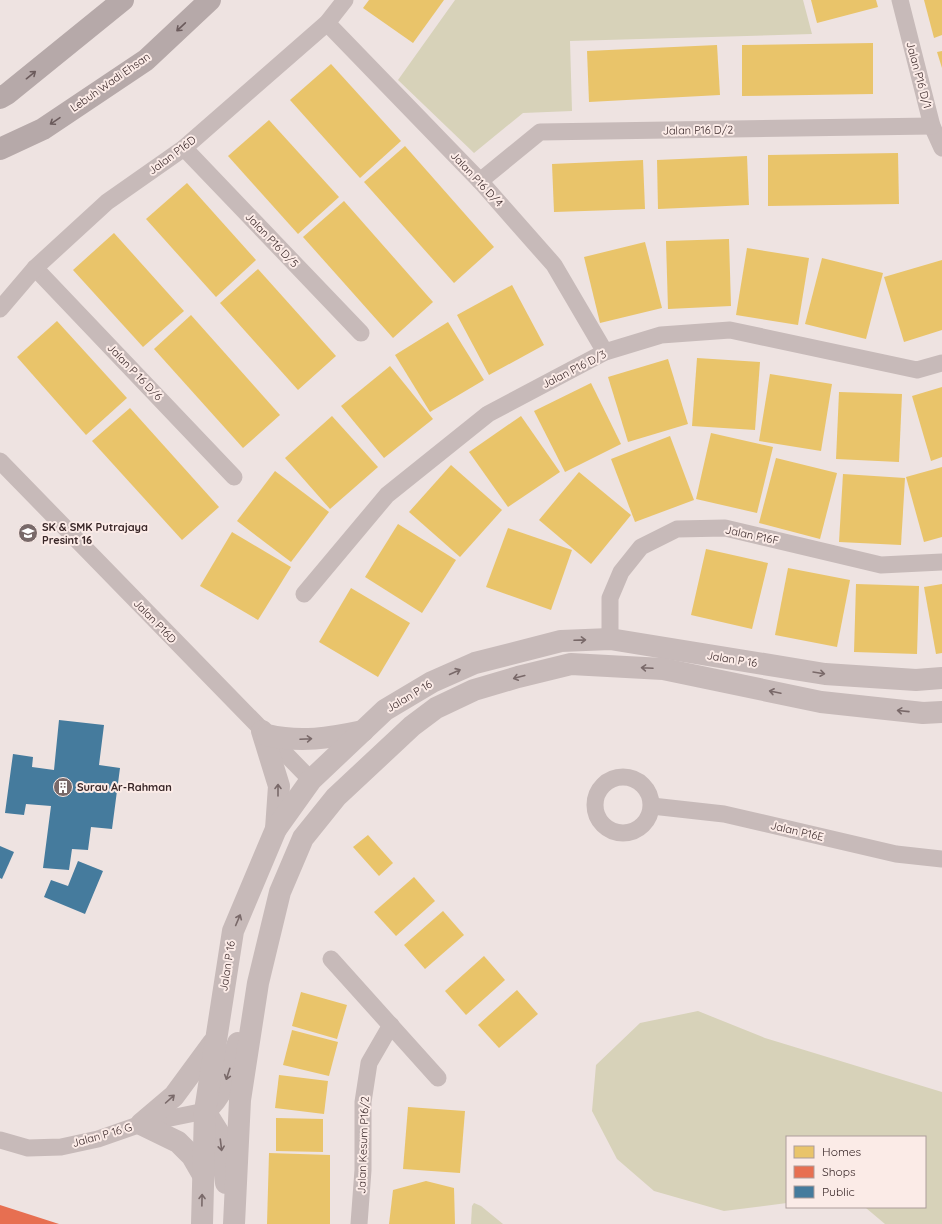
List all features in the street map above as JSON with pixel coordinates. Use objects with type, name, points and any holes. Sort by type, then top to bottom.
[{"type":"main road","points":[[0,98],[7,94],[123,0]]},
{"type":"main road","name":"Lebuh Wadi Ehsan","points":[[0,149],[43,128],[146,60],[210,0]]},
{"type":"street","name":"Jalan P16D","points":[[0,309],[36,268],[107,202],[184,148],[327,24],[344,0]]},
{"type":"street","name":"Jalan P16 D/1","points":[[900,0],[932,126],[942,148]]},
{"type":"street","name":"Jalan P16 D/4","points":[[327,24],[480,181],[554,265],[605,352]]},
{"type":"street","name":"Jalan P16 D/2","points":[[480,181],[540,132],[932,126]]},
{"type":"street","name":"Jalan P16 D/5","points":[[184,148],[360,333]]},
{"type":"street","name":"Jalan P 16 D/6","points":[[36,268],[234,476]]},
{"type":"street","name":"Jalan P16 D/3","points":[[304,594],[387,495],[488,414],[605,352],[661,335],[730,330],[916,370],[942,363]]},
{"type":"street","name":"Jalan P16D","points":[[0,461],[311,780]]},
{"type":"street","name":"Jalan P16F","points":[[610,639],[610,598],[621,572],[640,547],[677,529],[725,528],[881,565],[942,562]]},
{"type":"street","name":"Jalan P 16","points":[[202,1224],[205,1111],[233,931],[276,828],[311,780],[385,710],[432,682],[475,663],[561,641],[610,639],[825,674],[916,680],[942,678]]},
{"type":"street","name":"Jalan P 16","points":[[234,1224],[240,1100],[258,984],[280,892],[304,838],[336,797],[412,726],[436,708],[474,690],[571,664],[663,669],[821,702],[924,713],[942,712]]},
{"type":"street","points":[[276,828],[279,786],[265,733],[295,740],[327,738],[363,731]]},
{"type":"street","points":[[304,838],[311,780],[335,780],[371,764]]},
{"type":"street","name":"Jalan P16E","points":[[652,806],[724,814],[896,854],[942,859]]},
{"type":"street","points":[[331,959],[438,1078]]},
{"type":"street","points":[[230,1224],[220,1135],[205,1111],[214,1103],[223,1089],[258,984]]},
{"type":"street","name":"Jalan Kesum P16/2","points":[[360,1224],[363,1170],[363,1102],[366,1079],[369,1064],[391,1025]]},
{"type":"street","points":[[203,1175],[192,1156],[178,1142],[141,1124],[174,1096],[216,1040]]},
{"type":"street","name":"Jalan P 16 G","points":[[0,1140],[28,1148],[61,1147],[98,1139],[141,1124],[205,1111]]},
{"type":"shaded area","points":[[455,0],[803,0],[812,34],[570,41],[572,111],[523,113],[474,153],[398,80]]},
{"type":"shaded area","points":[[698,1011],[765,1038],[942,1092],[942,1224],[885,1224],[866,1208],[926,1208],[926,1136],[786,1136],[786,1203],[724,1211],[654,1191],[617,1159],[592,1111],[596,1065],[640,1023]]},
{"type":"shaded area","points":[[474,1203],[481,1206],[503,1224],[471,1224],[472,1206]]},
{"type":"building: Homes","points":[[369,0],[444,0],[413,43],[363,8]]},
{"type":"building: Homes","points":[[811,0],[876,0],[878,7],[817,23]]},
{"type":"building: Homes","points":[[924,0],[942,0],[942,35],[934,38]]},
{"type":"building: Homes","points":[[873,43],[873,94],[742,96],[742,45]]},
{"type":"building: Homes","points":[[717,45],[720,95],[589,102],[587,51]]},
{"type":"building: Homes","points":[[942,51],[942,68],[937,52]]},
{"type":"building: Homes","points":[[331,64],[401,141],[360,178],[290,100]]},
{"type":"building: Homes","points":[[269,120],[339,197],[298,234],[228,156]]},
{"type":"building: Homes","points":[[405,146],[494,247],[454,283],[364,182]]},
{"type":"building: Homes","points":[[898,153],[899,204],[768,206],[768,155]]},
{"type":"building: Homes","points":[[747,156],[749,205],[658,209],[657,160]]},
{"type":"building: Homes","points":[[643,160],[645,209],[554,212],[552,164]]},
{"type":"building: Homes","points":[[187,183],[256,260],[216,297],[146,219]]},
{"type":"building: Homes","points":[[344,201],[433,302],[393,338],[303,237]]},
{"type":"building: Homes","points":[[114,233],[184,311],[143,347],[73,270]]},
{"type":"building: Homes","points":[[729,239],[731,306],[668,309],[666,241]]},
{"type":"building: Homes","points":[[645,242],[662,308],[600,323],[584,257]]},
{"type":"building: Homes","points":[[747,248],[809,258],[798,325],[736,315]]},
{"type":"building: Homes","points":[[822,258],[883,273],[866,339],[805,324]]},
{"type":"building: Homes","points":[[942,260],[942,330],[904,342],[884,277]]},
{"type":"building: Homes","points":[[258,269],[336,356],[298,390],[220,303]]},
{"type":"building: Homes","points":[[512,285],[544,345],[489,375],[457,315]]},
{"type":"building: Homes","points":[[191,315],[280,415],[243,448],[154,349]]},
{"type":"building: Homes","points":[[57,321],[127,398],[86,435],[17,357]]},
{"type":"building: Homes","points":[[448,322],[484,380],[430,412],[395,355]]},
{"type":"building: Homes","points":[[697,358],[760,362],[755,430],[692,426]]},
{"type":"building: Homes","points":[[668,359],[688,424],[628,442],[608,377]]},
{"type":"building: Homes","points":[[390,366],[433,419],[384,458],[341,406]]},
{"type":"building: Homes","points":[[770,374],[832,384],[821,451],[759,441]]},
{"type":"building: Homes","points":[[591,383],[621,444],[565,472],[534,411]]},
{"type":"building: Homes","points":[[942,387],[942,457],[931,461],[912,396]]},
{"type":"building: Homes","points":[[839,392],[902,394],[899,462],[836,459]]},
{"type":"building: Homes","points":[[130,408],[219,507],[182,540],[92,441]]},
{"type":"building: Homes","points":[[332,416],[378,467],[330,509],[285,458]]},
{"type":"building: Homes","points":[[521,416],[560,472],[508,507],[469,452]]},
{"type":"building: Homes","points":[[711,433],[773,447],[757,513],[696,499]]},
{"type":"building: Homes","points":[[670,436],[694,500],[635,522],[611,459]]},
{"type":"building: Homes","points":[[776,458],[837,473],[820,539],[759,523]]},
{"type":"building: Homes","points":[[451,465],[502,510],[460,557],[409,512]]},
{"type":"building: Homes","points":[[942,467],[942,537],[924,542],[906,477]]},
{"type":"building: Homes","points":[[275,471],[329,512],[291,562],[237,521]]},
{"type":"building: Homes","points":[[579,472],[631,515],[591,564],[539,520]]},
{"type":"building: Homes","points":[[843,474],[905,478],[901,545],[839,542]]},
{"type":"building: Homes","points":[[398,524],[456,560],[422,613],[365,577]]},
{"type":"building: Homes","points":[[508,528],[572,550],[551,610],[486,587]]},
{"type":"building: Homes","points":[[232,532],[291,567],[258,620],[200,586]]},
{"type":"building: Homes","points":[[706,549],[768,563],[752,629],[691,615]]},
{"type":"building: Homes","points":[[788,568],[850,580],[837,647],[775,635]]},
{"type":"building: Homes","points":[[856,584],[919,586],[917,654],[854,652]]},
{"type":"building: Homes","points":[[942,584],[942,653],[936,654],[924,587]]},
{"type":"building: Homes","points":[[351,588],[410,623],[378,677],[319,642]]},
{"type":"building: Homes","points":[[368,835],[393,863],[379,876],[353,847]]},
{"type":"building: Homes","points":[[414,877],[435,901],[396,936],[374,912]]},
{"type":"building: Homes","points":[[443,911],[464,935],[425,969],[404,945]]},
{"type":"building: Homes","points":[[484,956],[505,980],[466,1015],[445,991]]},
{"type":"building: Homes","points":[[517,990],[538,1014],[499,1048],[478,1025]]},
{"type":"building: Homes","points":[[301,992],[347,1005],[337,1039],[292,1026]]},
{"type":"building: Homes","points":[[292,1030],[338,1042],[329,1076],[283,1065]]},
{"type":"building: Homes","points":[[279,1075],[328,1081],[324,1114],[275,1108]]},
{"type":"building: Homes","points":[[408,1107],[465,1111],[460,1173],[403,1169]]},
{"type":"building: Homes","points":[[276,1118],[323,1119],[323,1152],[276,1151]]},
{"type":"building: Homes","points":[[269,1153],[330,1155],[330,1224],[267,1224]]},
{"type":"building: Homes","points":[[426,1181],[454,1188],[455,1224],[389,1224],[393,1190]]},
{"type":"building: Shops","points":[[0,1205],[59,1224],[0,1224]]},
{"type":"building: Public","name":"Surau Ar-Rahman","points":[[59,720],[104,725],[99,765],[120,768],[112,829],[91,827],[88,850],[72,849],[69,870],[43,868],[51,806],[26,804],[24,815],[5,813],[13,754],[33,757],[32,767],[54,770]]},
{"type":"building: Public","points":[[0,846],[14,852],[2,879],[0,878]]},
{"type":"building: Public","points":[[78,861],[103,871],[85,914],[44,897],[51,880],[68,886]]},
{"type":"place","name":"SK & SMK Putrajaya Presint 16","points":[[28,533]]},
{"type":"place","name":"Surau Ar-Rahman","points":[[63,787]]}]
